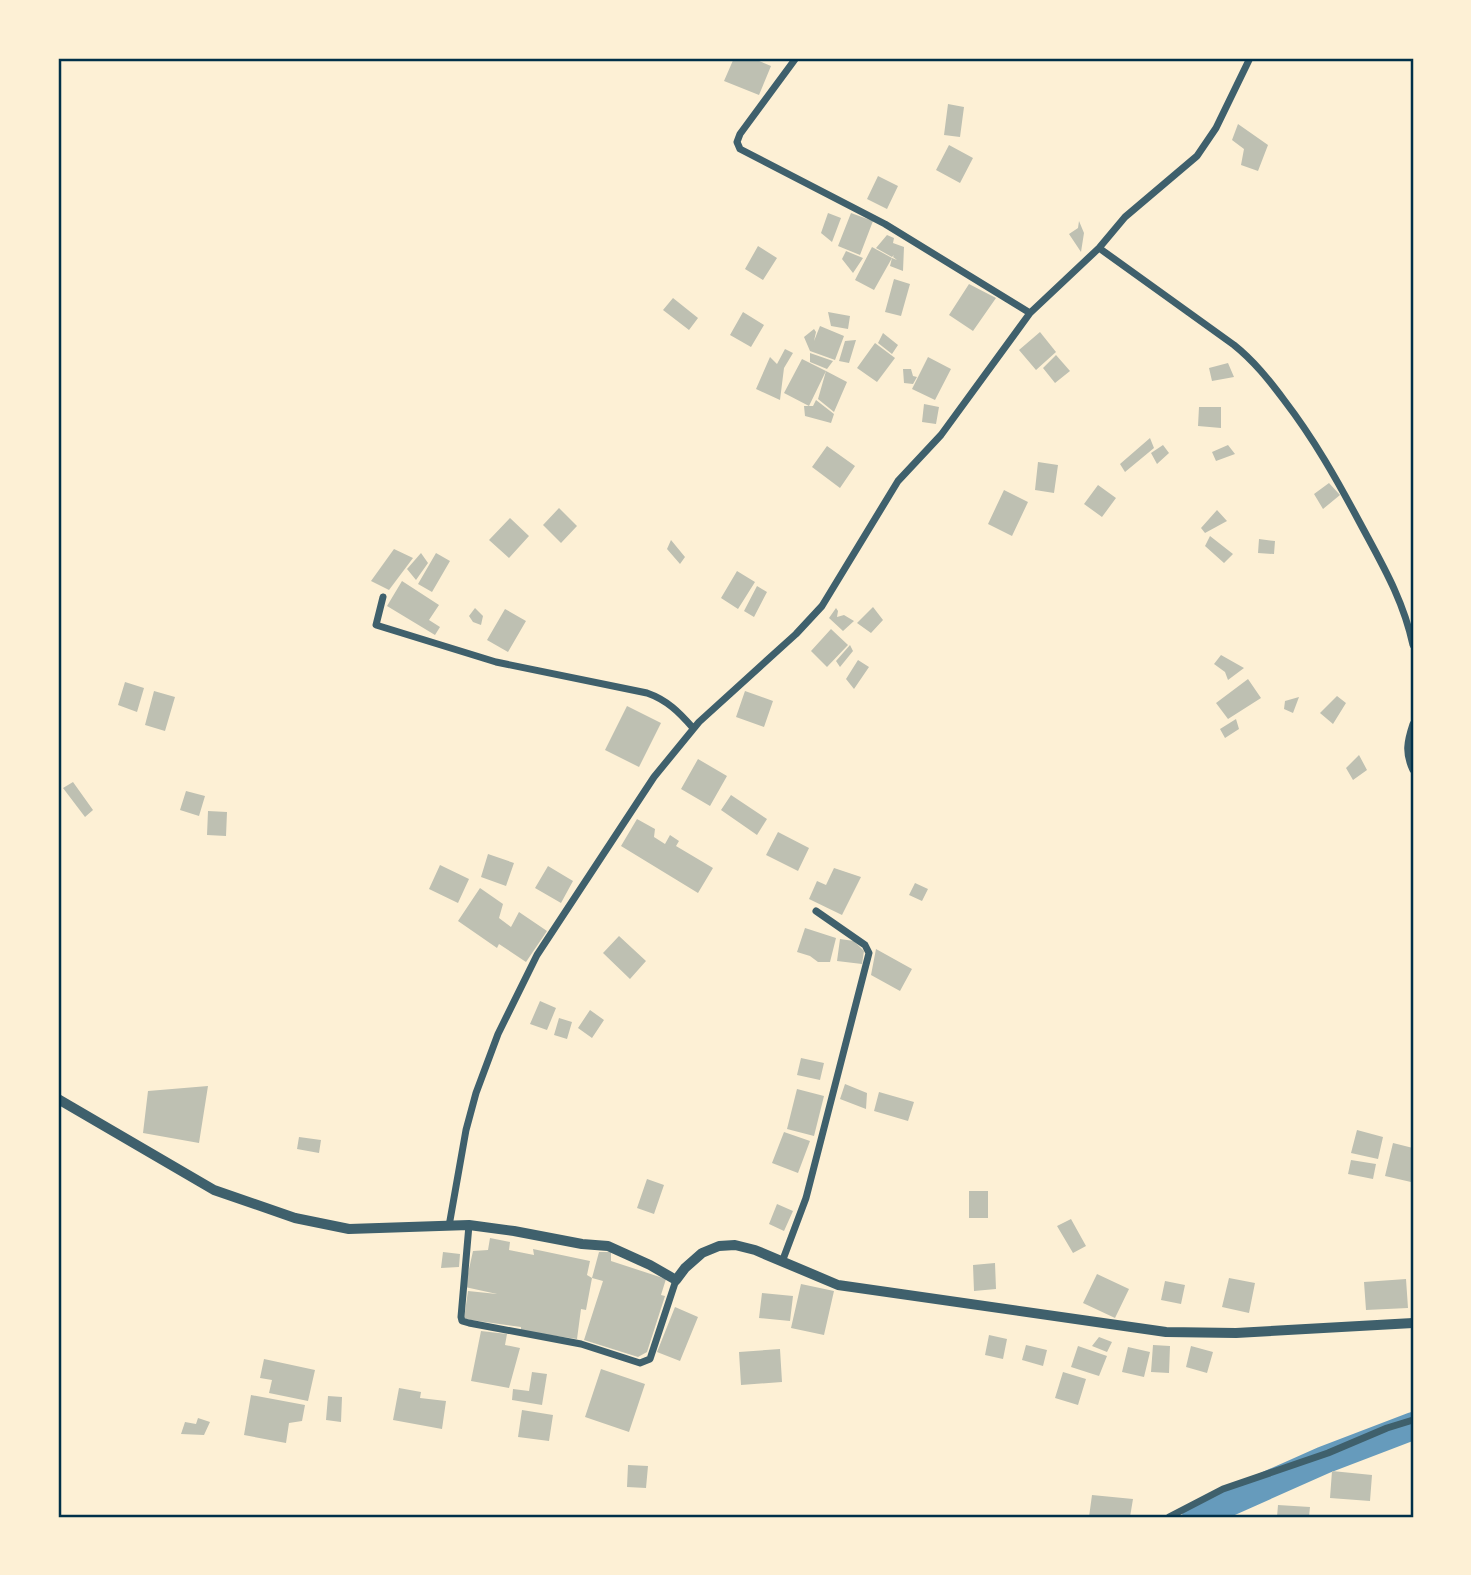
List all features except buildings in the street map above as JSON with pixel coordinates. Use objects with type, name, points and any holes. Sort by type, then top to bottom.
[{"type":"street","points":[[796,58],[740,134],[737,142],[740,149],[885,224],[1030,313]]},
{"type":"street","points":[[449,1226],[466,1130],[476,1093],[498,1034],[537,956],[654,777],[724,696],[796,634],[822,606],[898,481],[941,435],[1030,313],[1099,248],[1125,217],[1197,156],[1216,128],[1250,58]]},
{"type":"street","points":[[1099,248],[1241,351],[1264,374],[1311,436],[1337,479],[1403,604],[1413,645]]},
{"type":"street","points":[[383,597],[376,625],[496,662],[647,693],[662,698],[694,728]]},
{"type":"street","points":[[1413,724],[1407,757],[1413,770]]},
{"type":"street","points":[[782,1262],[806,1198],[869,953],[865,945],[816,911]]},
{"type":"street","points":[[58,1098],[214,1190],[295,1218],[358,1230],[469,1225],[607,1246],[676,1280]]},
{"type":"street","points":[[469,1225],[462,1321],[581,1344],[640,1363],[650,1359],[676,1280],[697,1257],[719,1247],[742,1245],[820,1279],[857,1289],[1166,1332],[1236,1333],[1413,1324]]},
{"type":"street","points":[[1169,1517],[1223,1489],[1413,1420]]},
{"type":"waterway","points":[[1196,1517],[1324,1460],[1413,1426]]}]
